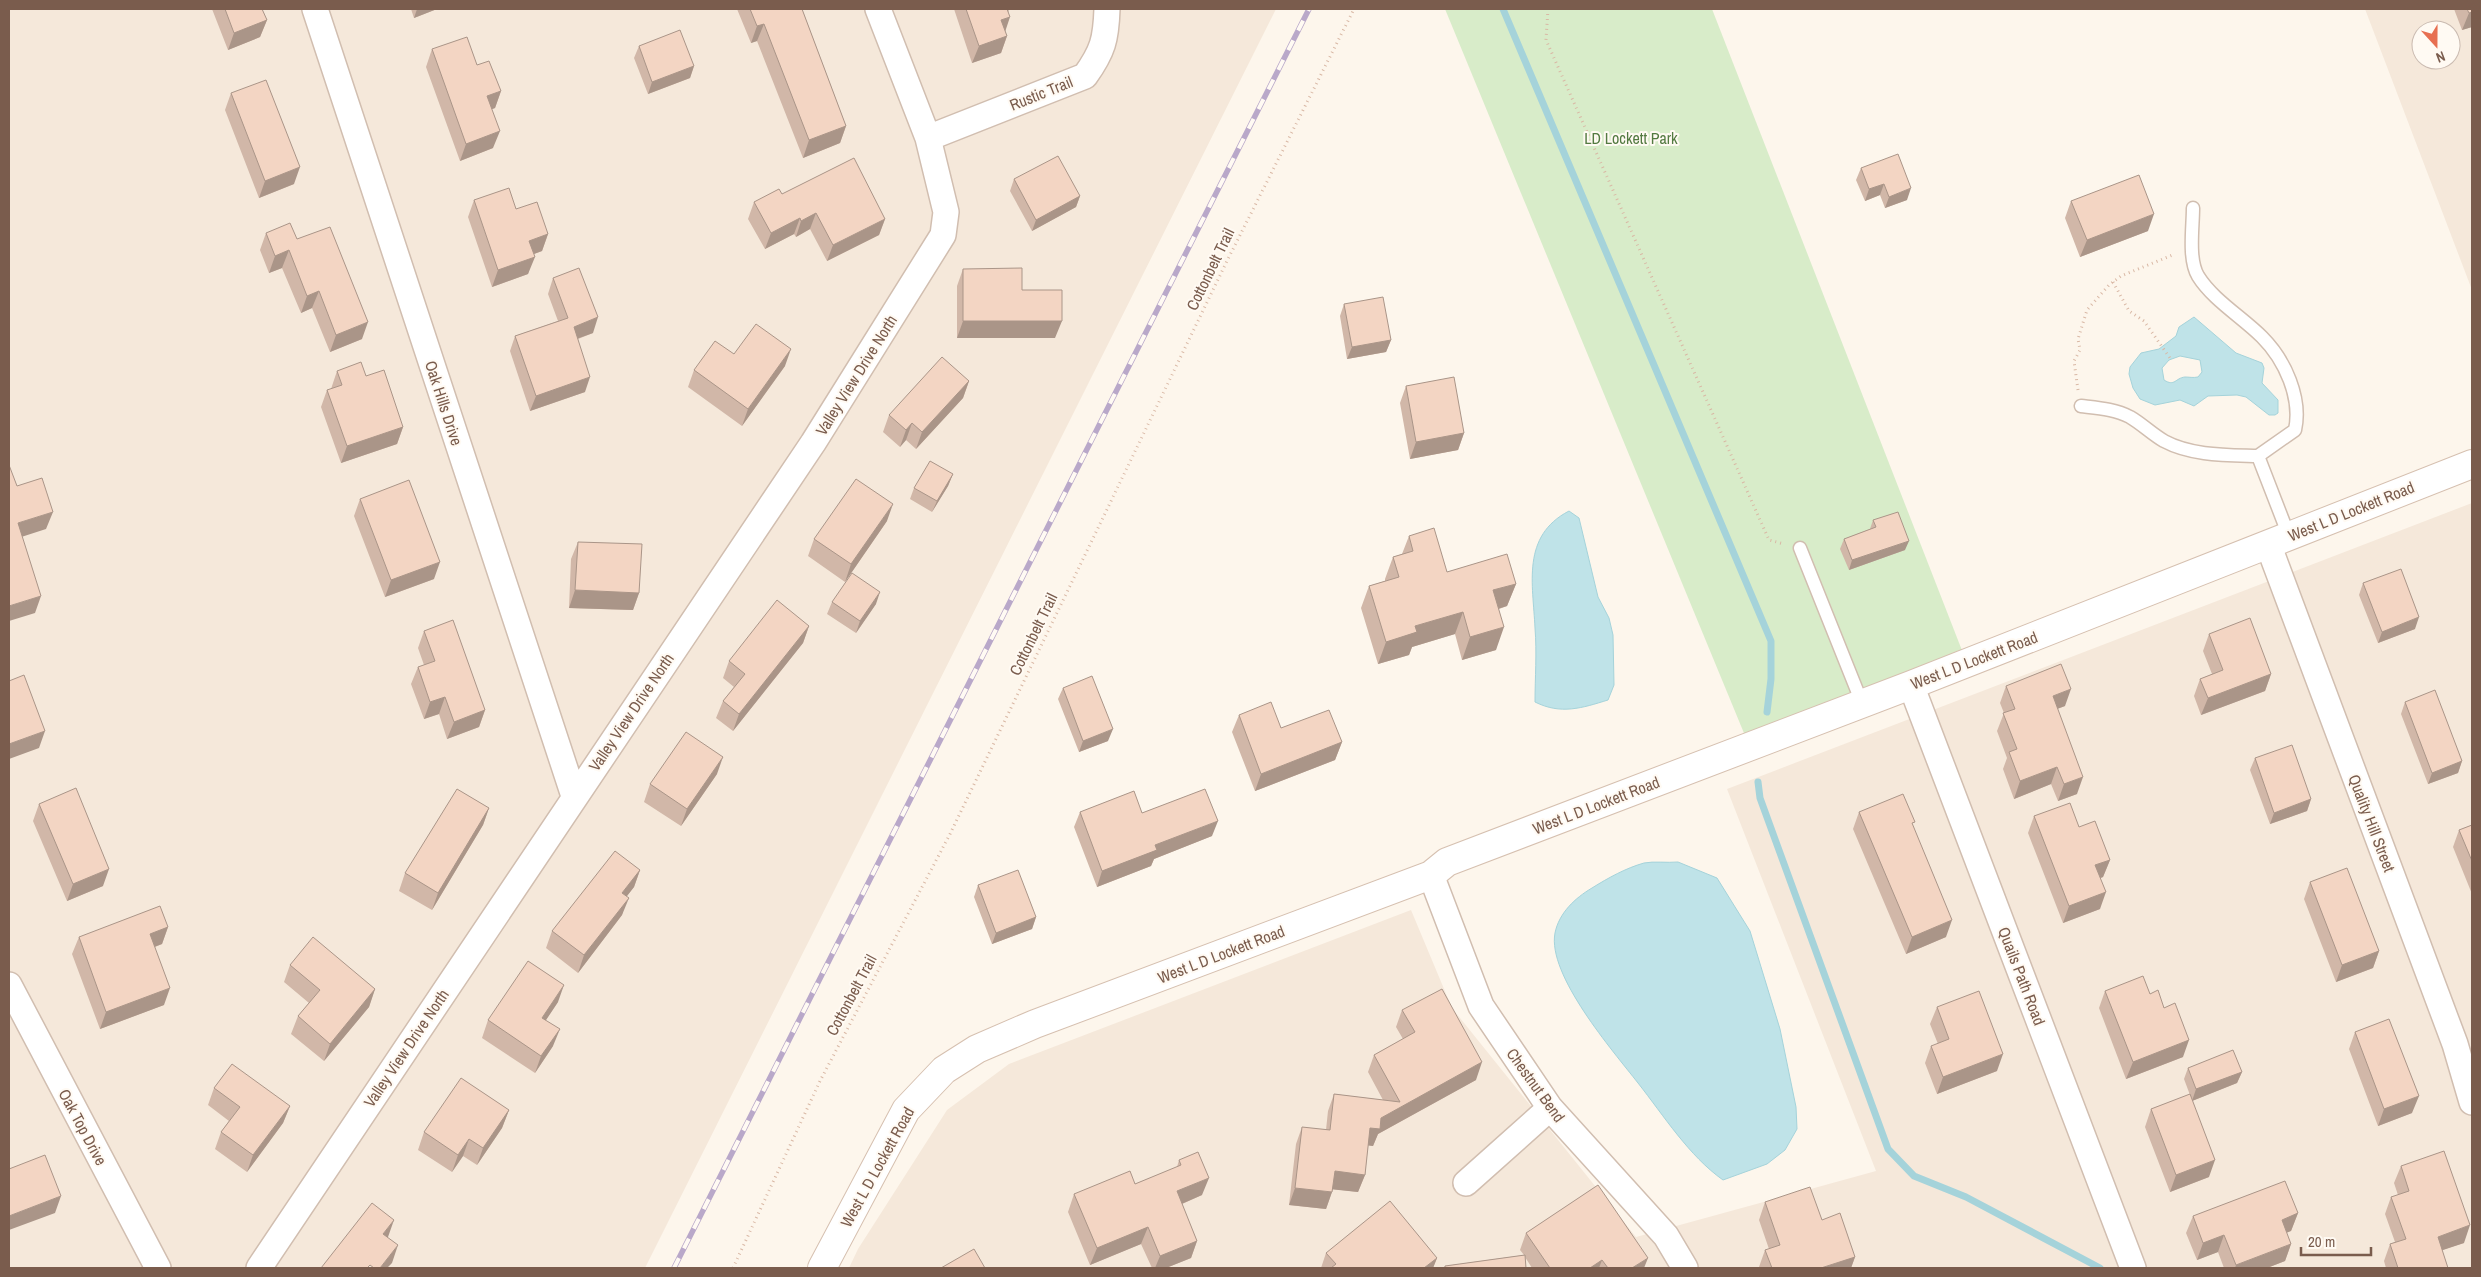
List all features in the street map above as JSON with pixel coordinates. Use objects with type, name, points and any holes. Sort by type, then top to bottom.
[{"type":"main road","name":"West L D Lockett Road","points":[[822,1268],[906,1110],[944,1070],[977,1049],[1035,1024],[1431,875],[1447,862],[1911,685],[2472,464]]},
{"type":"street","name":"Oak Hills Drive","points":[[315,9],[574,796]]},
{"type":"street","name":"Valley View Drive North","points":[[259,1268],[574,796],[813,443],[943,235],[946,212],[928,138],[878,9]]},
{"type":"street","name":"Rustic Trail","points":[[928,138],[1086,76],[1100,55],[1107,25],[1107,9]]},
{"type":"street","name":"Quality Hill Street","points":[[2278,540],[2455,1044],[2472,1102]]},
{"type":"street","name":"Quails Path Road","points":[[1911,685],[2133,1268]]},
{"type":"street","name":"Chestnut Bend","points":[[1431,875],[1481,1006],[1550,1108],[1666,1236],[1684,1268]]},
{"type":"street","name":"Oak Top Drive","points":[[9,985],[158,1268]]},
{"type":"street","points":[[1466,1183],[1550,1108]]},
{"type":"lane","points":[[2082,406],[2111,410],[2129,417],[2165,442],[2191,450],[2220,455],[2258,456],[2295,430],[2298,418],[2296,397],[2282,365],[2263,338],[2227,307],[2198,276],[2193,258],[2193,208]]},
{"type":"lane","points":[[2258,456],[2278,540]]},
{"type":"lane","points":[[1800,548],[1862,703]]},
{"type":"path","name":"Cottonbelt Trail","points":[[733,1268],[820,1082],[950,834],[1228,259],[1354,9]]},
{"type":"path","points":[[1548,9],[1546,40],[1769,540],[1800,548]]},
{"type":"path","points":[[2082,406],[2074,361],[2080,350],[2080,330],[2084,316],[2093,301],[2114,282],[2130,271],[2183,252]]},
{"type":"path","points":[[2114,282],[2129,311],[2144,321],[2172,361]]},
{"type":"shaded area","points":[[9,9],[1276,9],[645,1268],[9,1268]]},
{"type":"shaded area","points":[[2365,9],[2472,9],[2472,290]]},
{"type":"shaded area","points":[[2472,503],[2472,1268],[849,1268],[858,1249],[947,1110],[1009,1064],[1411,910],[1452,1008],[1636,1237],[1876,1171],[1727,789]]},
{"type":"green space","name":"LD Lockett Park","points":[[1445,9],[1712,9],[1963,653],[1746,738]]},
{"type":"water","points":[[2194,317],[2236,353],[2262,363],[2264,368],[2262,383],[2278,400],[2278,413],[2269,415],[2246,397],[2237,395],[2208,396],[2194,406],[2180,400],[2155,405],[2140,399],[2133,388],[2129,374],[2130,367],[2141,353],[2159,349],[2176,336],[2179,327]],"holes":[[[2180,356],[2200,360],[2202,372],[2198,377],[2185,377],[2171,383],[2164,380],[2162,368],[2169,360]]]},
{"type":"water","points":[[1569,511],[1579,518],[1598,597],[1609,618],[1613,635],[1614,685],[1608,700],[1580,708],[1563,709],[1535,702],[1536,647],[1532,578],[1533,562],[1543,534],[1554,521]]},
{"type":"water","points":[[1648,862],[1678,862],[1717,878],[1750,931],[1780,1029],[1796,1107],[1797,1129],[1785,1150],[1767,1164],[1723,1180],[1688,1147],[1599,1033],[1571,990],[1561,970],[1555,950],[1555,933],[1560,919],[1574,901],[1586,892],[1624,870],[1637,865]]},
{"type":"building","points":[[225,9],[262,9],[267,20],[234,33]]},
{"type":"building","points":[[750,9],[802,9],[846,126],[809,140],[764,24],[757,26]]},
{"type":"building","points":[[966,9],[1007,9],[1010,17],[1001,20],[1007,36],[979,46]]},
{"type":"building","points":[[680,30],[694,66],[652,82],[639,46]]},
{"type":"building","points":[[467,37],[477,65],[489,61],[501,91],[487,96],[500,131],[466,144],[432,49]]},
{"type":"building","points":[[266,80],[300,167],[265,181],[231,93]]},
{"type":"building","points":[[1898,154],[1911,188],[1889,197],[1884,184],[1869,189],[1861,168]]},
{"type":"building","points":[[1058,156],[1080,196],[1036,220],[1014,179]]},
{"type":"building","points":[[854,158],[885,219],[833,245],[816,213],[801,221],[800,218],[771,233],[754,202],[779,189],[782,194]]},
{"type":"building","points":[[2139,175],[2154,214],[2087,240],[2071,201]]},
{"type":"building","points":[[509,188],[516,209],[537,202],[548,234],[529,241],[535,257],[498,270],[474,200]]},
{"type":"building","points":[[290,223],[297,239],[330,227],[368,322],[336,335],[319,291],[307,296],[289,250],[275,256],[266,233]]},
{"type":"building","points":[[579,268],[598,317],[574,327],[590,377],[536,396],[515,336],[568,318],[553,278]]},
{"type":"building","points":[[1022,268],[1022,290],[1062,290],[1062,321],[963,321],[963,269]]},
{"type":"building","points":[[1383,297],[1391,340],[1352,347],[1344,304]]},
{"type":"building","points":[[756,324],[791,349],[748,409],[694,370],[715,341],[734,354]]},
{"type":"building","points":[[942,357],[969,381],[922,432],[912,423],[906,430],[889,415]]},
{"type":"building","points":[[361,362],[366,376],[384,370],[403,427],[347,446],[327,390],[342,385],[337,371]]},
{"type":"building","points":[[1454,377],[1464,433],[1416,442],[1406,386]]},
{"type":"building","points":[[930,461],[953,474],[937,501],[914,488]]},
{"type":"building","points":[[9,465],[17,486],[42,478],[53,512],[18,523],[41,596],[9,606]]},
{"type":"building","points":[[856,479],[893,504],[851,564],[814,539]]},
{"type":"building","points":[[409,480],[440,562],[391,580],[360,499]]},
{"type":"building","points":[[1898,512],[1909,541],[1852,560],[1844,539],[1876,527],[1873,520]]},
{"type":"building","points":[[1434,528],[1447,572],[1507,554],[1516,584],[1493,590],[1504,627],[1470,637],[1463,612],[1415,626],[1417,632],[1386,642],[1369,586],[1399,577],[1393,557],[1413,551],[1409,536]]},
{"type":"building","points":[[578,542],[642,544],[639,593],[575,590]]},
{"type":"building","points":[[2401,569],[2419,617],[2382,632],[2363,583]]},
{"type":"building","points":[[852,573],[880,592],[860,621],[832,602]]},
{"type":"building","points":[[777,600],[809,626],[739,714],[723,701],[745,674],[729,661]]},
{"type":"building","points":[[2250,618],[2271,674],[2208,698],[2200,679],[2223,670],[2209,634]]},
{"type":"building","points":[[453,620],[485,710],[454,722],[445,697],[430,702],[418,667],[435,661],[424,631]]},
{"type":"building","points":[[2061,664],[2071,689],[2053,696],[2083,777],[2064,784],[2057,767],[2020,781],[2009,752],[2017,749],[2003,713],[2015,709],[2006,686]]},
{"type":"building","points":[[24,675],[45,731],[9,744],[9,681]]},
{"type":"building","points":[[1092,676],[1113,729],[1083,741],[1063,688]]},
{"type":"building","points":[[2435,690],[2462,761],[2432,773],[2405,702]]},
{"type":"building","points":[[1271,702],[1281,728],[1329,710],[1342,742],[1261,774],[1239,715]]},
{"type":"building","points":[[686,732],[723,757],[687,809],[650,784]]},
{"type":"building","points":[[2292,745],[2311,799],[2274,813],[2255,758]]},
{"type":"building","points":[[76,788],[109,869],[73,884],[39,804]]},
{"type":"building","points":[[457,789],[489,808],[438,893],[405,873]]},
{"type":"building","points":[[1205,789],[1218,821],[1155,845],[1157,850],[1102,871],[1080,812],[1134,791],[1142,813]]},
{"type":"building","points":[[1903,794],[1915,822],[1912,823],[1952,920],[1912,937],[1859,812]]},
{"type":"building","points":[[2070,803],[2079,827],[2095,821],[2110,860],[2095,865],[2106,892],[2069,906],[2034,816]]},
{"type":"building","points":[[2472,825],[2472,861],[2459,830]]},
{"type":"building","points":[[615,851],[640,870],[622,893],[629,898],[584,955],[552,931]]},
{"type":"building","points":[[2347,868],[2379,951],[2342,965],[2310,882]]},
{"type":"building","points":[[1018,870],[1036,917],[996,933],[978,885]]},
{"type":"building","points":[[160,906],[168,927],[150,934],[170,988],[106,1012],[79,937]]},
{"type":"building","points":[[313,937],[375,989],[330,1044],[298,1016],[320,990],[290,965]]},
{"type":"building","points":[[528,961],[564,985],[542,1018],[560,1029],[541,1056],[488,1020]]},
{"type":"building","points":[[2143,976],[2150,994],[2158,990],[2164,1008],[2175,1003],[2189,1040],[2133,1062],[2105,991]]},
{"type":"building","points":[[1442,989],[1482,1062],[1381,1118],[1380,1129],[1370,1128],[1365,1175],[1335,1171],[1332,1192],[1295,1188],[1302,1127],[1330,1130],[1334,1094],[1400,1102],[1374,1055],[1415,1032],[1402,1010]]},
{"type":"building","points":[[1979,991],[2003,1054],[1943,1077],[1931,1046],[1949,1039],[1937,1007]]},
{"type":"building","points":[[2389,1019],[2419,1096],[2384,1109],[2355,1032]]},
{"type":"building","points":[[2233,1050],[2242,1072],[2196,1089],[2188,1068]]},
{"type":"building","points":[[232,1064],[290,1106],[253,1155],[221,1132],[240,1107],[214,1088]]},
{"type":"building","points":[[461,1078],[509,1110],[483,1148],[469,1139],[458,1155],[424,1132]]},
{"type":"building","points":[[2190,1094],[2215,1160],[2176,1175],[2151,1109]]},
{"type":"building","points":[[2444,1151],[2470,1225],[2438,1237],[2448,1268],[2398,1268],[2390,1244],[2406,1239],[2391,1197],[2409,1191],[2401,1166]]},
{"type":"building","points":[[1198,1152],[1209,1178],[1177,1191],[1197,1241],[1160,1256],[1148,1227],[1097,1248],[1074,1194],[1130,1171],[1135,1184],[1181,1165],[1179,1160]]},
{"type":"building","points":[[45,1155],[61,1196],[9,1216],[9,1169]]},
{"type":"building","points":[[2285,1181],[2298,1213],[2282,1220],[2291,1244],[2236,1265],[2224,1235],[2203,1243],[2193,1216]]},
{"type":"building","points":[[1598,1185],[1648,1258],[1632,1268],[1608,1268],[1602,1260],[1590,1268],[1550,1268],[1526,1233]]},
{"type":"building","points":[[1810,1187],[1822,1220],[1840,1213],[1855,1257],[1821,1268],[1772,1268],[1765,1250],[1780,1245],[1765,1202]]},
{"type":"building","points":[[1390,1201],[1437,1258],[1424,1268],[1331,1268],[1336,1264],[1326,1253]]},
{"type":"building","points":[[372,1203],[394,1220],[383,1234],[398,1245],[380,1268],[374,1268],[370,1265],[367,1268],[321,1268]]},
{"type":"building","points":[[974,1249],[985,1268],[941,1268]]},
{"type":"building","points":[[1525,1255],[1526,1268],[1445,1268],[1445,1266]]},
{"type":"waterway","points":[[1503,9],[1771,641],[1771,679],[1767,712]]},
{"type":"waterway","points":[[1758,782],[1760,798],[1888,1149],[1914,1176],[1966,1197],[2100,1268]]},
{"type":"railway","points":[[674,1268],[1309,9]]}]
